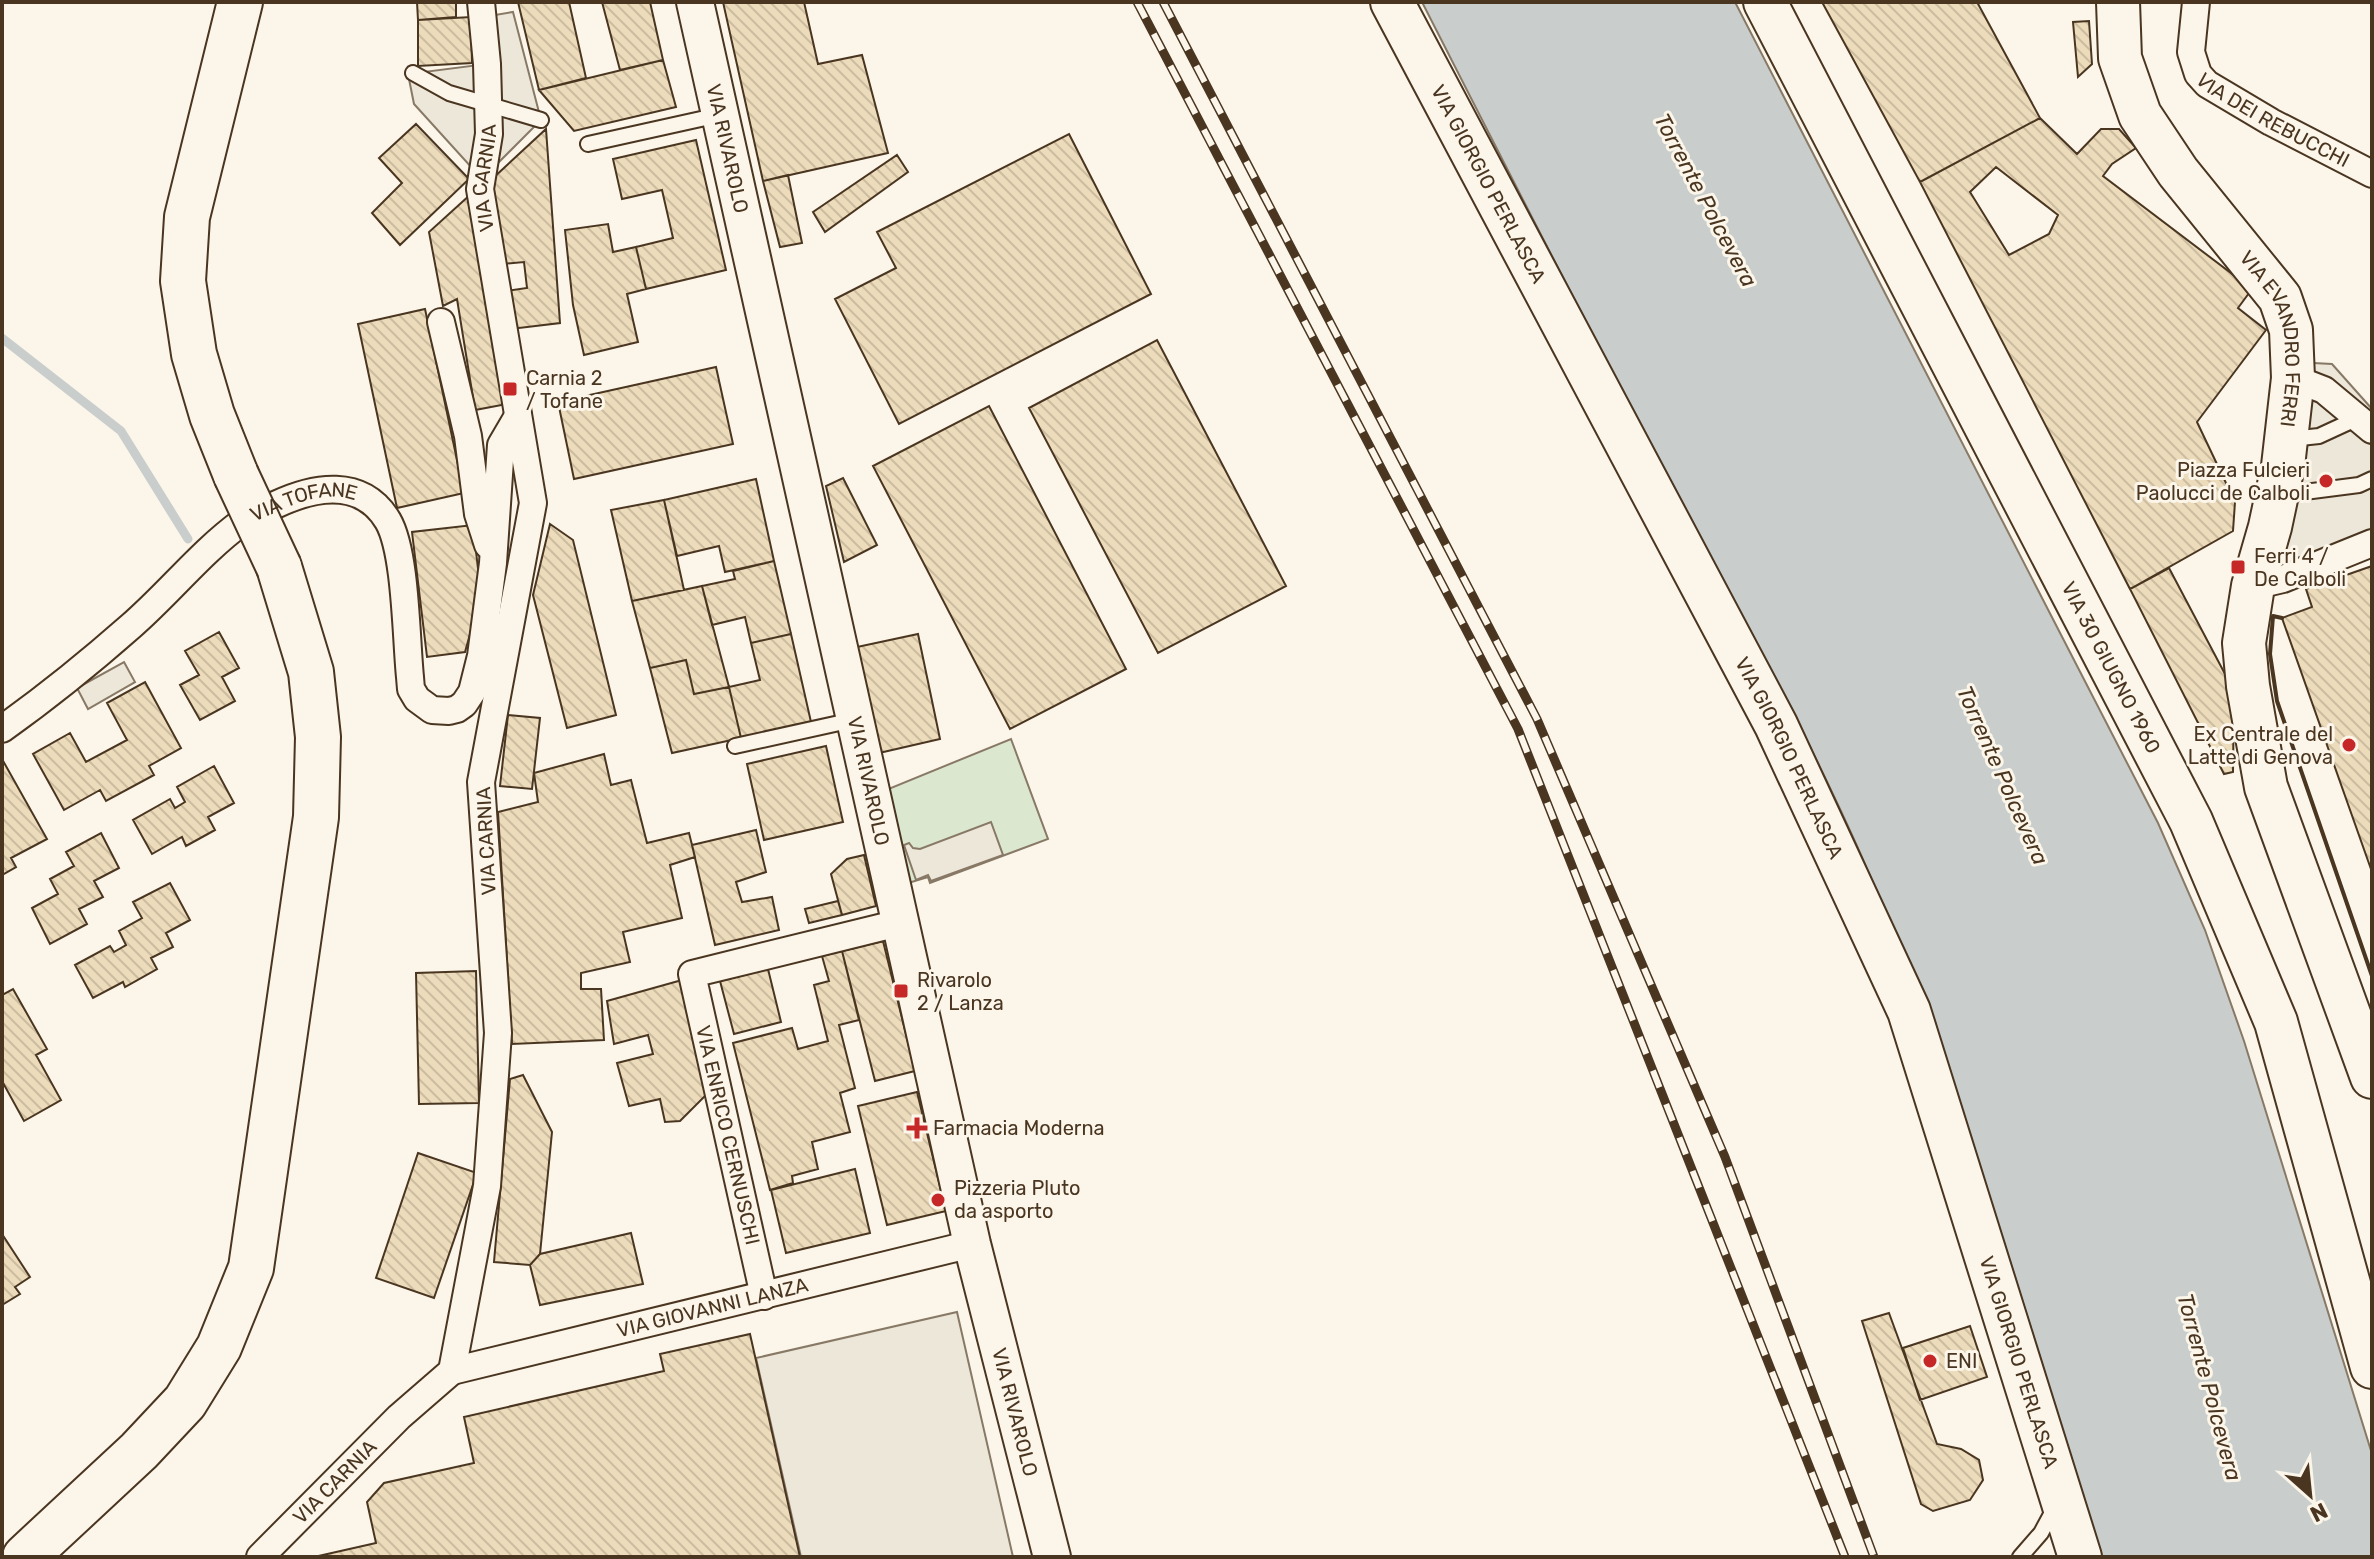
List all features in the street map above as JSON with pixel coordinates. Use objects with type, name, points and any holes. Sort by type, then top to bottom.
[{"type":"highway","points":[[25,1557],[139,1451],[185,1402],[219,1347],[251,1268],[316,817],[318,737],[311,672],[279,567],[212,415],[194,354],[183,281],[187,217],[240,2]]},
{"type":"main road","name":"VIA RIVAROLO","points":[[695,2],[972,1244],[1052,1557]]},
{"type":"main road","name":"VIA GIORGIO PERLASCA","points":[[1392,2],[1776,725],[1909,1011],[2080,1557]]},
{"type":"main road","name":"VIA 30 GIUGNO 1960","points":[[1765,2],[2191,821],[2276,1022],[2372,1367]]},
{"type":"main road","name":"VIA EVANDRO FERRI","points":[[2118,2],[2120,58],[2140,115],[2178,172],[2280,298],[2291,330],[2293,378],[2286,440],[2277,495],[2253,586],[2244,643],[2248,686],[2266,787],[2372,1077]]},
{"type":"street","name":"VIA CARNIA","points":[[260,1557],[399,1417],[452,1371],[487,1186],[498,1033],[481,782],[533,503],[480,189],[489,134],[481,2]]},
{"type":"street","name":"VIA DEI REBUCCHI","points":[[2196,2],[2191,52],[2198,74],[2207,84],[2271,122],[2372,174]]},
{"type":"street","name":"VIA TOFANE","points":[[441,322],[468,436],[478,514],[493,563]]},
{"type":"street","points":[[2293,378],[2324,390],[2365,424]]},
{"type":"street","name":"VIA TOFANE","points":[[2,729],[96,657],[246,519],[291,497],[338,488],[372,501],[389,522],[399,558],[411,689],[417,699],[432,710],[457,709],[472,692],[481,656],[493,563],[501,445],[518,416]]},
{"type":"street","points":[[2253,586],[2283,579],[2372,543]]},
{"type":"street","name":"VIA ENRICO CERNUSCHI","points":[[764,1296],[692,974],[899,923]]},
{"type":"street","name":"VIA GIOVANNI LANZA","points":[[452,1371],[972,1244]]},
{"type":"lane","points":[[413,73],[449,93],[541,120]]},
{"type":"lane","points":[[588,144],[720,115]]},
{"type":"lane","points":[[2286,440],[2319,436],[2365,424]]},
{"type":"lane","points":[[2277,495],[2359,485],[2372,479]]},
{"type":"lane","points":[[735,746],[853,720]]},
{"type":"lane","points":[[2020,1557],[2041,1533],[2061,1492]]},
{"type":"green space","points":[[1011,739],[1048,839],[930,883],[928,877],[905,884],[881,792]]},
{"type":"shaded area","points":[[513,12],[541,120],[482,179],[414,104],[408,74],[487,64],[483,17]]},
{"type":"shaded area","name":"Piazza Fulcieri Paolucci de Calboli","points":[[2294,362],[2332,364],[2372,409],[2372,543],[2283,579],[2270,527]]},
{"type":"shaded area","points":[[124,662],[135,682],[88,709],[77,688]]},
{"type":"shaded area","points":[[991,822],[1003,855],[931,881],[928,875],[916,880],[904,845],[909,843],[913,848],[920,849]]},
{"type":"shaded area","points":[[957,1312],[1013,1557],[801,1557],[756,1358]]},
{"type":"water","name":"Torrente Polcevera","points":[[1422,2],[1735,2],[2158,823],[2205,930],[2244,1041],[2372,1454],[2372,1557],[2101,1557],[1960,1108],[1894,932],[1857,846],[1783,693],[1620,388]]},
{"type":"building","points":[[417,2],[456,2],[456,17],[418,20]]},
{"type":"building","points":[[518,2],[569,2],[586,78],[539,90]]},
{"type":"building","points":[[602,2],[650,2],[663,60],[620,70]]},
{"type":"building","points":[[723,2],[804,2],[818,64],[862,55],[888,153],[763,181]]},
{"type":"building","points":[[1822,2],[1977,2],[2040,118],[1920,182]]},
{"type":"building","points":[[471,17],[472,63],[418,66],[418,20]]},
{"type":"building","points":[[2089,21],[2092,64],[2078,77],[2073,22]]},
{"type":"building","points":[[663,60],[676,107],[574,131],[539,90]]},
{"type":"building","points":[[2040,118],[2077,154],[2101,129],[2119,129],[2136,148],[2112,164],[2103,176],[2252,289],[2238,308],[2266,330],[2197,422],[2235,502],[2233,531],[2130,589],[1920,182]],"holes":[[[1996,167],[2058,215],[2049,234],[2009,255],[1970,192]]]},
{"type":"building","points":[[416,124],[469,179],[400,245],[372,213],[402,183],[379,158]]},
{"type":"building","points":[[546,129],[560,323],[511,329],[506,291],[527,288],[524,262],[502,264],[491,180]]},
{"type":"building","points":[[1069,134],[1151,294],[899,424],[835,299],[896,268],[877,232]]},
{"type":"building","points":[[696,140],[726,270],[646,289],[636,247],[673,238],[662,190],[622,199],[613,159]]},
{"type":"building","points":[[897,155],[908,172],[825,232],[813,212]]},
{"type":"building","points":[[788,175],[802,243],[780,247],[763,181]]},
{"type":"building","points":[[471,194],[507,404],[475,410],[457,299],[443,306],[429,232]]},
{"type":"building","points":[[608,224],[613,252],[636,247],[646,289],[627,294],[638,342],[584,355],[573,305],[565,230]]},
{"type":"building","points":[[425,309],[464,493],[397,508],[358,324]]},
{"type":"building","points":[[1157,340],[1286,586],[1158,653],[1029,408]]},
{"type":"building","points":[[716,367],[733,444],[574,479],[558,402]]},
{"type":"building","points":[[989,406],[1126,669],[1010,729],[873,466]]},
{"type":"building","points":[[843,478],[877,545],[844,562],[826,486]]},
{"type":"building","points":[[756,479],[774,561],[725,572],[719,546],[677,556],[664,500]]},
{"type":"building","points":[[664,500],[684,590],[632,601],[611,510]]},
{"type":"building","points":[[550,524],[573,540],[616,715],[567,728],[533,595]]},
{"type":"building","points":[[473,525],[481,595],[465,652],[427,657],[412,532]]},
{"type":"building","points":[[774,561],[791,634],[751,643],[745,617],[712,625],[702,586],[735,579],[733,571]]},
{"type":"building","name":"Ex Centrale del Latte di Genova","points":[[2372,566],[2372,872],[2282,618],[2312,607],[2306,589]]},
{"type":"building","points":[[2169,568],[2234,691],[2233,772],[2224,774],[2130,589]]},
{"type":"building","points":[[702,586],[729,687],[694,694],[686,660],[650,668],[632,601]]},
{"type":"building","points":[[219,632],[239,668],[222,677],[235,701],[200,720],[180,685],[199,675],[185,651]]},
{"type":"building","points":[[791,634],[811,722],[741,738],[729,687],[760,680],[751,643]]},
{"type":"building","points":[[918,634],[940,739],[879,753],[857,647]]},
{"type":"building","points":[[686,660],[694,694],[729,687],[741,738],[672,753],[650,668]]},
{"type":"building","points":[[145,682],[181,748],[149,766],[154,775],[106,801],[100,790],[64,810],[33,754],[70,733],[86,762],[127,740],[107,703]]},
{"type":"building","points":[[508,715],[540,718],[532,789],[500,786]]},
{"type":"building","points":[[826,746],[843,822],[764,840],[747,764]]},
{"type":"building","points":[[604,754],[611,785],[631,780],[647,843],[689,833],[695,857],[670,865],[682,918],[623,932],[630,962],[581,973],[581,989],[601,989],[604,1040],[512,1044],[498,812],[538,802],[534,773]]},
{"type":"building","points":[[2,759],[47,839],[11,858],[16,867],[2,875]]},
{"type":"building","points":[[214,766],[234,803],[208,817],[215,830],[186,846],[182,837],[152,854],[133,820],[170,799],[175,808],[185,802],[177,787]]},
{"type":"building","points":[[756,830],[766,872],[736,882],[742,902],[772,897],[779,930],[715,945],[692,845]]},
{"type":"building","points":[[101,833],[119,868],[94,881],[103,897],[79,909],[87,924],[50,944],[32,908],[58,894],[50,879],[74,866],[66,852]]},
{"type":"building","points":[[864,855],[876,906],[842,915],[831,874],[847,859]]},
{"type":"building","points":[[170,883],[190,920],[166,933],[173,947],[151,958],[157,969],[125,987],[123,982],[93,998],[75,965],[110,946],[114,952],[126,945],[119,931],[142,918],[133,902]]},
{"type":"building","points":[[838,901],[842,915],[809,923],[805,909]]},
{"type":"building","points":[[883,941],[915,1071],[875,1081],[842,951]]},
{"type":"building","points":[[842,951],[859,1020],[839,1025],[855,1088],[840,1093],[850,1132],[812,1142],[818,1169],[792,1176],[793,1183],[770,1190],[733,1043],[792,1028],[798,1049],[828,1041],[814,985],[829,981],[822,956]]},
{"type":"building","points":[[768,969],[781,1022],[734,1034],[720,981]]},
{"type":"building","points":[[476,971],[479,1103],[419,1104],[416,973]]},
{"type":"building","points":[[682,980],[709,1092],[680,1121],[665,1122],[660,1099],[629,1106],[617,1063],[653,1054],[648,1035],[614,1044],[607,1001]]},
{"type":"building","points":[[13,989],[47,1049],[36,1055],[61,1100],[24,1121],[2,1081],[2,995]]},
{"type":"building","points":[[523,1075],[552,1132],[540,1254],[530,1265],[494,1262],[510,1079]]},
{"type":"building","points":[[917,1092],[946,1211],[887,1225],[858,1106]]},
{"type":"building","points":[[418,1153],[477,1173],[434,1298],[376,1278]]},
{"type":"building","points":[[855,1169],[870,1233],[786,1253],[771,1190]]},
{"type":"building","points":[[631,1233],[643,1284],[540,1305],[530,1265],[540,1254]]},
{"type":"building","points":[[2,1234],[30,1277],[15,1287],[20,1294],[2,1305]]},
{"type":"building","points":[[1889,1313],[1937,1444],[1961,1449],[1979,1460],[1983,1480],[1970,1500],[1933,1511],[1921,1504],[1862,1321]]},
{"type":"building","points":[[1970,1326],[1987,1377],[1920,1400],[1903,1348]]},
{"type":"building","points":[[750,1334],[800,1557],[314,1557],[376,1543],[367,1502],[384,1483],[474,1463],[464,1417],[664,1371],[660,1354]]},
{"type":"waterway","points":[[2,338],[121,431],[188,539]]},
{"type":"railway","points":[[1137,2],[1518,729],[1845,1557]]},
{"type":"railway","points":[[1163,2],[1537,719],[1725,1157],[1874,1557]]},
{"type":"wall","points":[[2282,618],[2273,616],[2270,654],[2277,701],[2372,976]]},
{"type":"place","name":"Carnia 2 / Tofane","points":[[510,389]]},
{"type":"place","name":"Piazza Fulcieri Paolucci de Calboli","points":[[2326,481]]},
{"type":"place","name":"Ferri 4 / De Calboli","points":[[2238,567]]},
{"type":"place","name":"Ex Centrale del Latte di Genova","points":[[2349,745]]},
{"type":"place","name":"Rivarolo 2 / Lanza","points":[[901,991]]},
{"type":"place","name":"Farmacia Moderna","points":[[917,1128]]},
{"type":"place","name":"Pizzeria Pluto da asporto","points":[[938,1200]]},
{"type":"place","name":"ENI","points":[[1930,1361]]}]
